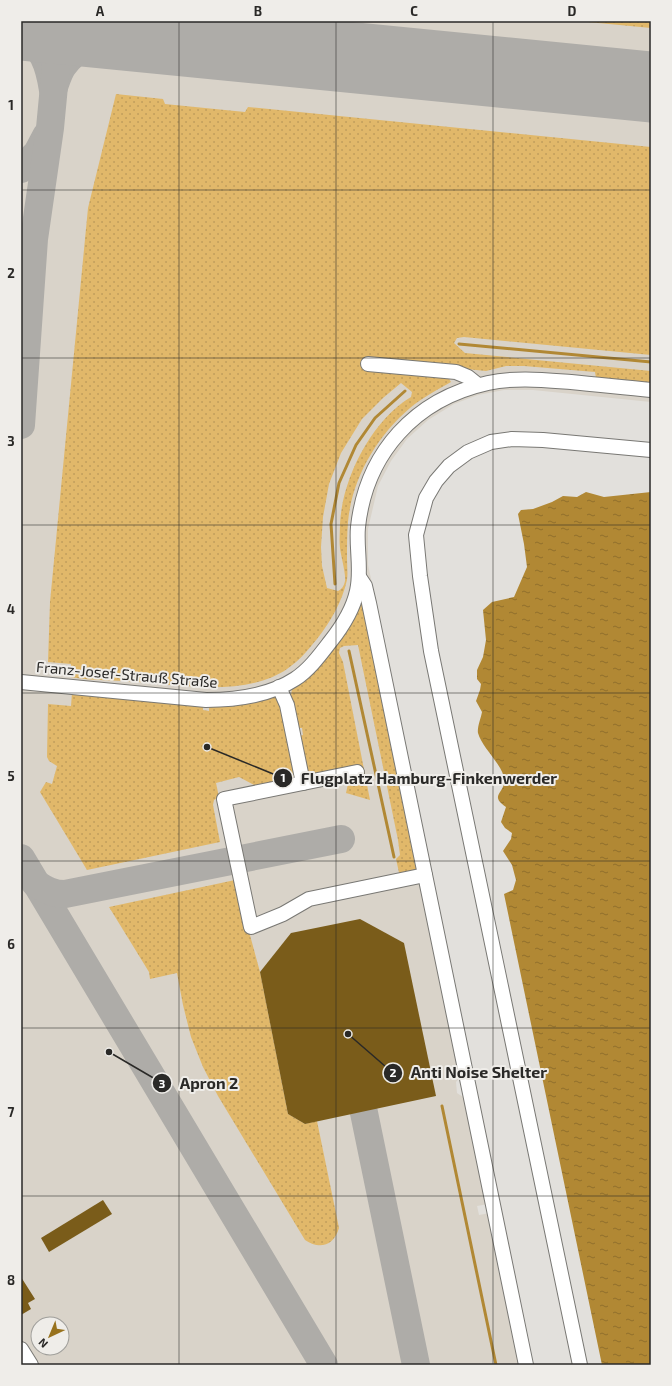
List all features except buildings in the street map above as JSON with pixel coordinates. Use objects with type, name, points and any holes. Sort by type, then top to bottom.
[{"type":"street","points":[[368,364],[456,372],[468,377],[478,385]]},
{"type":"street","points":[[526,1365],[369,603],[365,586],[359,577],[357,541],[360,511],[368,482],[382,455],[400,432],[423,411],[440,400],[457,392],[478,385],[502,380],[545,380],[651,390]]},
{"type":"street","points":[[580,1365],[431,651],[420,576],[416,536],[426,498],[436,481],[449,466],[468,452],[491,442],[512,439],[543,440],[651,450]]},
{"type":"street","name":"Franz-Josef-Strauß Straße","points":[[21,682],[206,700],[232,699],[252,696],[279,687],[296,678],[305,671],[338,632],[346,619],[355,599],[359,577]]},
{"type":"street","points":[[279,687],[287,706],[303,783]]},
{"type":"street","points":[[357,772],[224,799],[251,927],[283,914],[309,899],[426,875]]},
{"type":"street","points":[[21,1349],[31,1365]]},
{"type":"shaded area","points":[[21,21],[651,21],[651,402],[533,390],[504,390],[478,395],[454,404],[428,420],[407,439],[391,461],[378,486],[368,529],[368,565],[381,624],[374,626],[414,882],[422,886],[461,1076],[456,1082],[457,1093],[466,1099],[488,1204],[477,1206],[479,1215],[490,1213],[520,1365],[21,1365]]},
{"type":"shaded area","points":[[577,21],[651,21],[651,28]]},
{"type":"shaded area","points":[[116,94],[163,99],[165,104],[245,112],[248,107],[651,147],[651,355],[464,337],[457,338],[454,343],[465,353],[651,371],[651,384],[596,378],[595,372],[524,366],[506,366],[486,371],[368,359],[448,377],[451,382],[425,397],[398,419],[387,431],[368,459],[350,506],[347,531],[347,580],[345,588],[339,604],[327,625],[303,655],[287,669],[271,677],[254,683],[235,686],[195,687],[70,677],[71,664],[48,662],[50,602],[88,208]],"holes":[[[401,383],[412,392],[411,397],[383,421],[371,436],[353,470],[346,489],[340,524],[340,545],[345,581],[343,587],[338,591],[327,588],[322,566],[321,547],[323,517],[329,484],[341,453],[362,419],[383,398]]]},
{"type":"shaded area","points":[[363,596],[418,866],[413,874],[400,877],[396,859],[400,855],[398,840],[358,645],[344,646],[340,648],[339,653],[343,662],[370,800],[346,793],[349,779],[312,775],[308,773],[299,736],[303,735],[302,728],[297,728],[291,695],[292,689],[319,666],[335,647]]},
{"type":"shaded area","points":[[72,693],[203,706],[203,710],[209,711],[209,706],[275,697],[280,699],[296,776],[293,779],[258,787],[239,777],[216,783],[219,797],[214,800],[213,805],[220,842],[87,870],[40,792],[46,782],[52,784],[57,766],[49,761],[47,757],[48,704],[71,706]]},
{"type":"shaded area","points":[[235,880],[260,972],[288,1114],[305,1124],[317,1121],[339,1228],[334,1239],[321,1245],[316,1245],[305,1240],[218,1096],[203,1067],[191,1037],[177,973],[150,979],[149,972],[109,907]]},
{"type":"water","points":[[586,492],[604,497],[651,492],[651,1365],[602,1365],[504,894],[513,890],[516,880],[512,865],[503,851],[511,839],[512,833],[505,828],[501,822],[506,807],[498,800],[498,797],[503,788],[504,779],[500,768],[480,739],[478,733],[482,712],[476,701],[481,684],[477,679],[477,670],[483,657],[486,640],[483,610],[492,602],[514,597],[527,567],[518,514],[521,510],[533,509],[563,496],[577,497]]},
{"type":"waterway","points":[[459,344],[651,362]]},
{"type":"waterway","points":[[335,584],[331,524],[339,483],[356,445],[375,418],[405,391]]},
{"type":"waterway","points":[[349,651],[394,857]]},
{"type":"waterway","points":[[442,1106],[496,1365]]},
{"type":"taxiway","points":[[21,425],[34,239],[50,128],[56,65],[52,42],[43,21]]},
{"type":"taxiway","points":[[62,21],[83,31]]},
{"type":"taxiway","points":[[21,32],[35,44],[44,57],[53,90],[61,69],[74,54],[88,44],[104,38],[120,35]]},
{"type":"taxiway","points":[[21,169],[37,153],[46,136]]},
{"type":"taxiway","points":[[35,883],[50,891],[65,894],[341,839]]},
{"type":"taxiway","points":[[21,858],[324,1365]]},
{"type":"taxiway","points":[[356,1074],[416,1365]]},
{"type":"runway","points":[[21,25],[651,87]]},
{"type":"place","name":"Flugplatz Hamburg-Finkenwerder","points":[[207,747]]},
{"type":"place","name":"Anti Noise Shelter","points":[[348,1034]]},
{"type":"place","name":"Apron 2","points":[[109,1052]]}]
